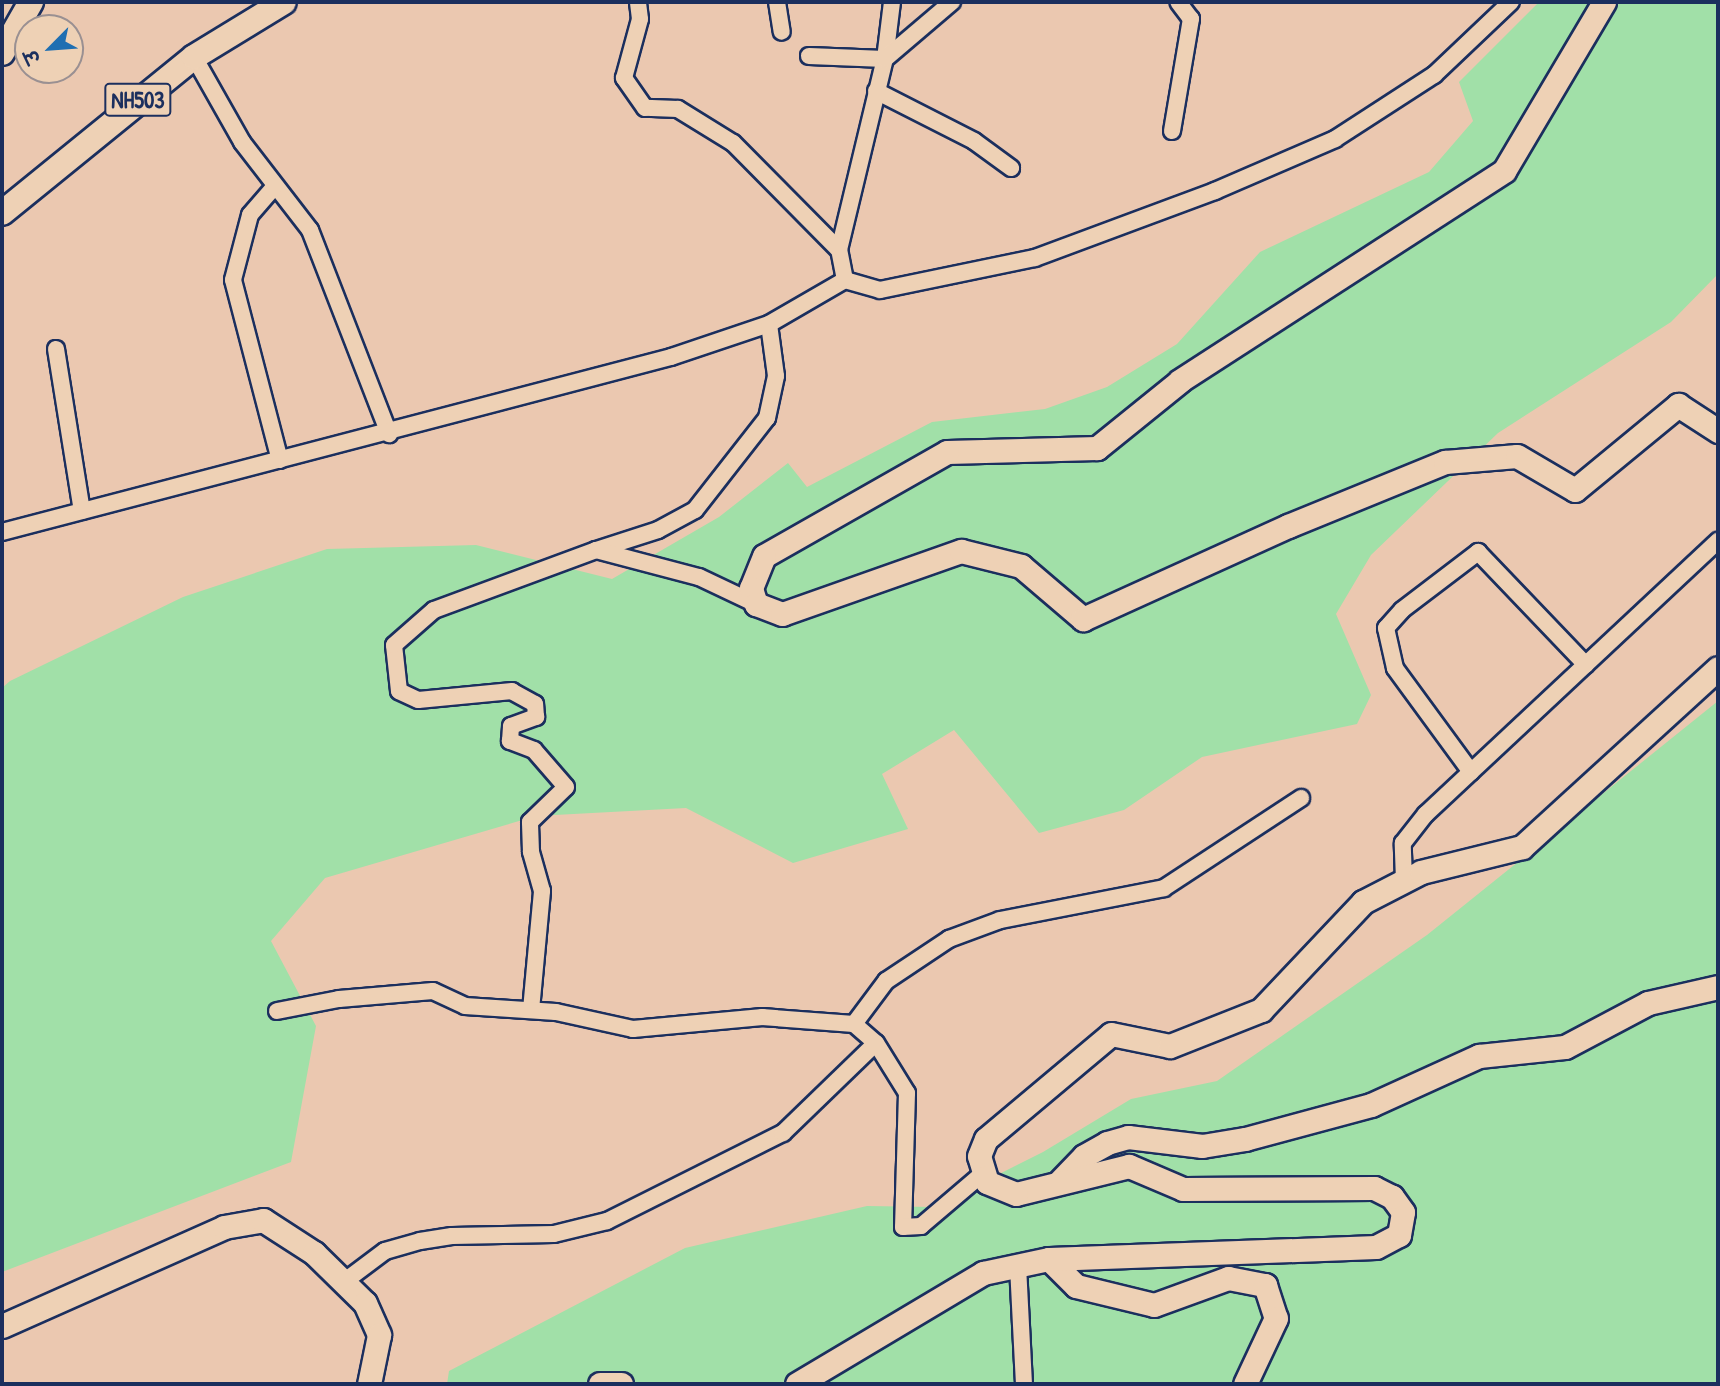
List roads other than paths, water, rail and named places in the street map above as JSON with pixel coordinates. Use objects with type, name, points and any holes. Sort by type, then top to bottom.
[{"type":"main road","points":[[2,53],[31,2]]},
{"type":"main road","name":"NH503","points":[[2,212],[194,57],[284,2]]},
{"type":"street","points":[[638,2],[640,19],[624,78],[645,108],[678,109],[733,143],[838,250]]},
{"type":"street","points":[[777,2],[782,32]]},
{"type":"street","points":[[845,280],[838,250],[885,58],[892,2]]},
{"type":"street","points":[[809,56],[885,58],[952,2]]},
{"type":"street","points":[[1172,131],[1191,19],[1178,2]]},
{"type":"street","points":[[2,532],[389,434],[671,358],[769,324],[845,280],[880,290],[1035,258],[1215,191],[1335,139],[1434,75],[1511,2]]},
{"type":"street","points":[[756,604],[751,588],[764,556],[947,452],[1097,448],[1181,381],[1504,171],[1604,2]]},
{"type":"street","points":[[194,57],[242,142],[310,230],[389,434]]},
{"type":"street","points":[[876,91],[974,141],[1012,168]]},
{"type":"street","points":[[275,186],[250,215],[233,280],[280,460]]},
{"type":"street","points":[[531,1010],[542,891],[531,852],[530,822],[566,787],[534,750],[510,741],[511,726],[536,717],[535,704],[512,691],[418,700],[399,691],[394,645],[434,610],[658,530],[695,510],[767,418],[776,376],[769,324]]},
{"type":"street","points":[[56,349],[82,511]]},
{"type":"street","points":[[596,550],[699,577],[782,614],[961,551],[1021,566],[1083,619],[1288,526],[1445,462],[1517,456],[1575,490],[1678,405],[1718,431]]},
{"type":"street","points":[[1404,881],[1403,843],[1426,814],[1718,541]]},
{"type":"street","points":[[1471,772],[1395,668],[1386,628],[1402,610],[1478,552],[1586,665]]},
{"type":"street","points":[[797,1384],[983,1273],[1049,1259],[1376,1247],[1399,1235],[1405,1221],[1392,1197],[1365,1186],[1192,1190],[1174,1187],[1141,1168],[1129,1166],[1061,1180],[1016,1194],[995,1189],[982,1174],[978,1156],[986,1139],[1111,1034],[1170,1046],[1261,1010],[1363,902],[1422,872],[1522,847],[1718,668]]},
{"type":"street","points":[[854,1024],[886,981],[949,939],[1000,920],[1164,888],[1301,798]]},
{"type":"street","points":[[1061,1180],[1084,1156],[1107,1143],[1128,1138],[1202,1146],[1245,1139],[1371,1105],[1479,1056],[1564,1047],[1648,1003],[1718,987]]},
{"type":"street","points":[[277,1011],[339,999],[433,991],[465,1006],[531,1010],[633,1029],[762,1017],[854,1024],[876,1043],[907,1093],[903,1227],[921,1226],[982,1174]]},
{"type":"street","points":[[345,1281],[385,1251],[420,1241],[452,1236],[554,1234],[607,1221],[783,1133],[876,1043]]},
{"type":"street","points":[[2,1326],[244,1220],[263,1220],[282,1230],[345,1281],[365,1303],[377,1327],[379,1345],[369,1384]]},
{"type":"street","points":[[1049,1259],[1076,1286],[1154,1305],[1228,1278],[1265,1286],[1276,1318],[1245,1384]]},
{"type":"street","points":[[1018,1266],[1024,1384]]},
{"type":"street","points":[[600,1384],[621,1384]]}]
